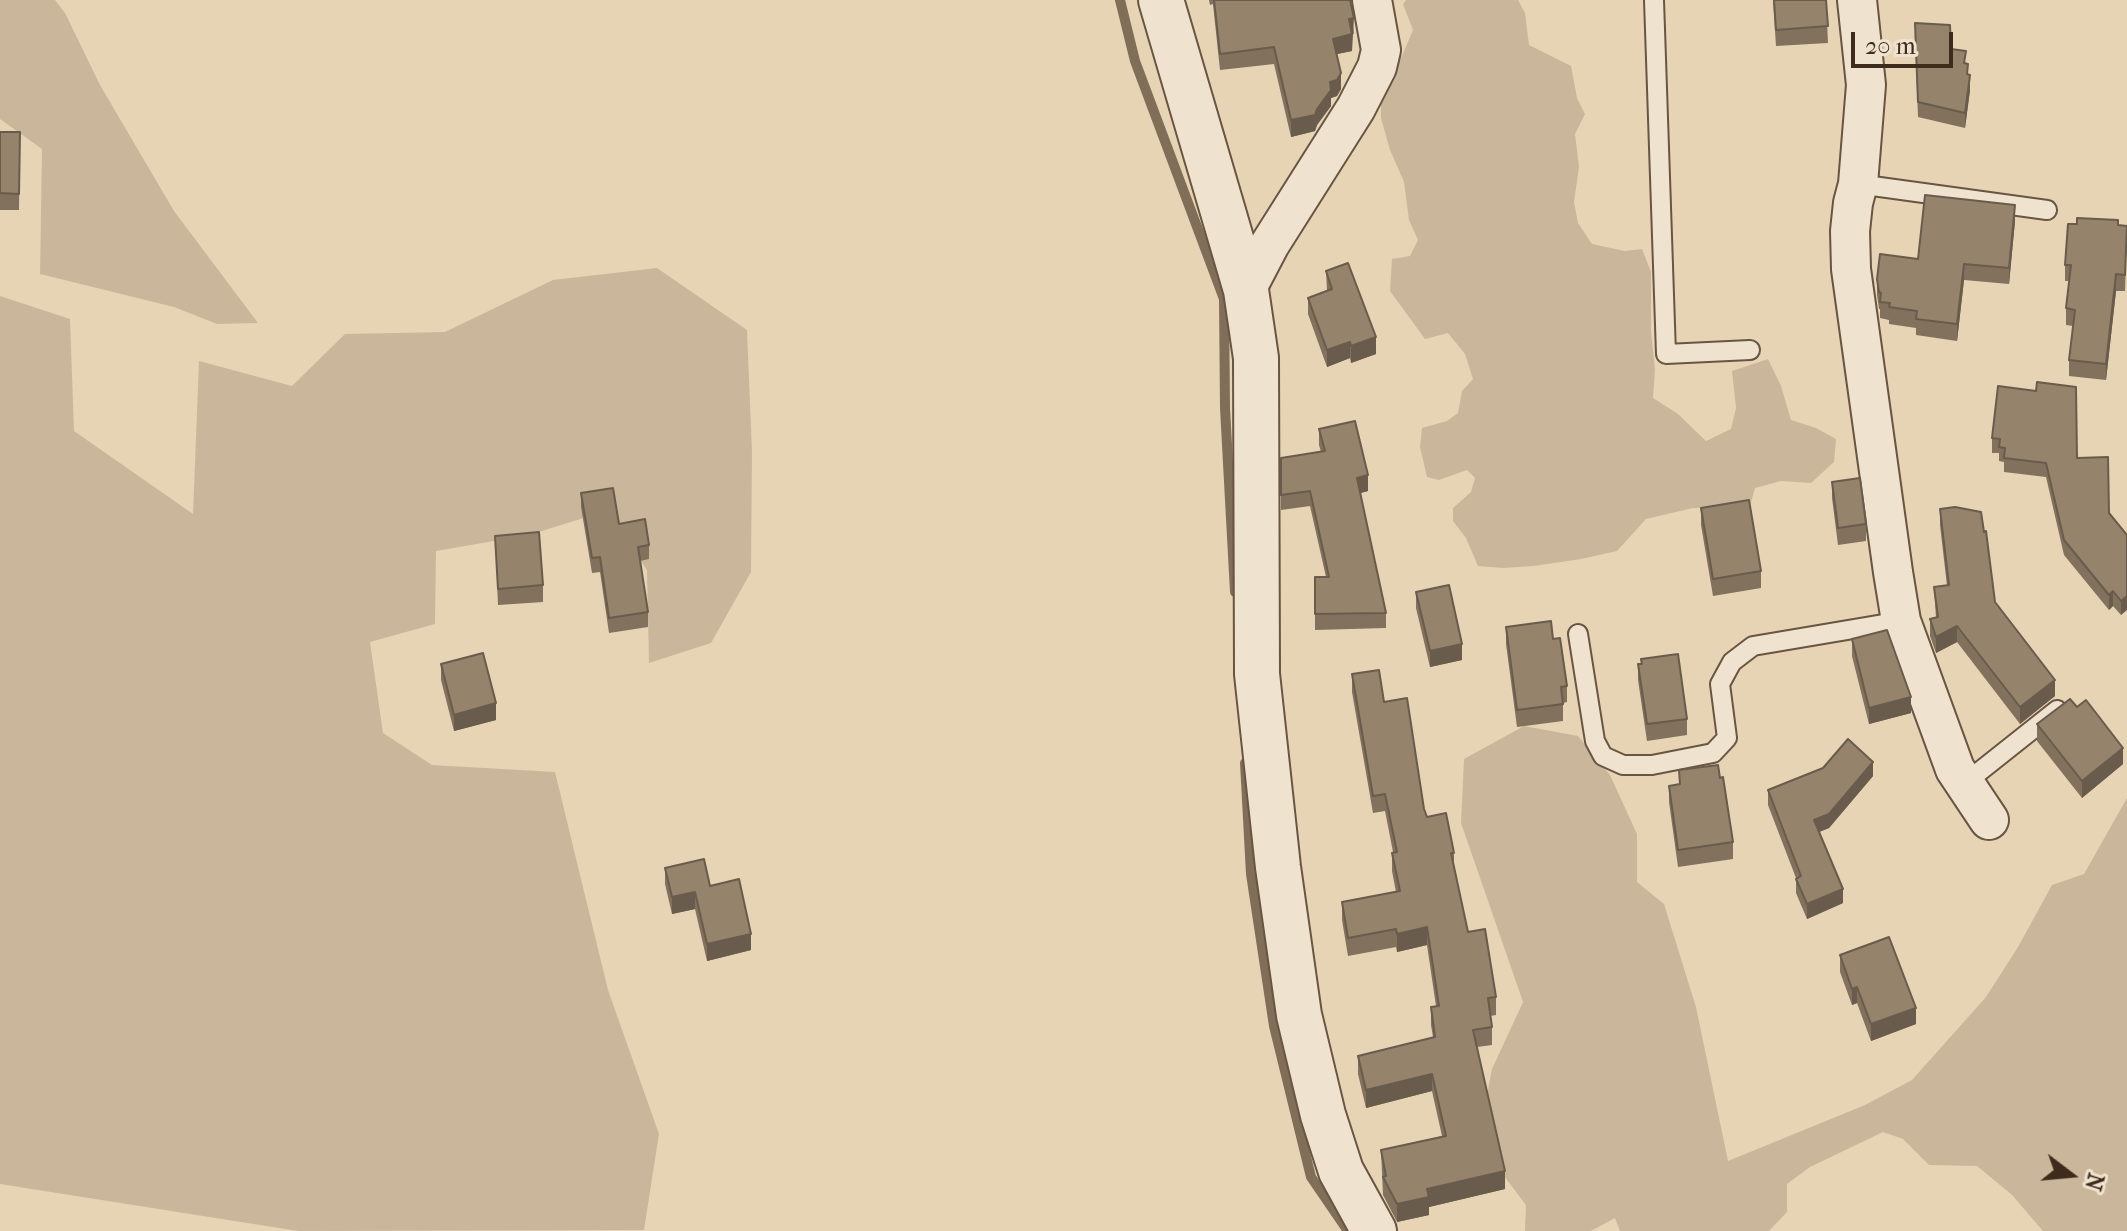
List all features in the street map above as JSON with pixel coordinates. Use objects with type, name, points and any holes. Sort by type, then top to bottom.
[{"type":"street","points":[[1161,0],[1246,290],[1256,358],[1257,674],[1278,867],[1299,1015],[1323,1115],[1341,1171],[1374,1231]]},
{"type":"street","points":[[1246,290],[1270,244],[1356,108],[1377,67],[1381,50],[1372,0]]},
{"type":"street","points":[[1857,0],[1866,85],[1858,184],[1850,231],[1851,269],[1901,621],[1955,769],[1989,820]]},
{"type":"lane","points":[[1654,0],[1666,354],[1750,350]]},
{"type":"lane","points":[[1858,184],[2047,210]]},
{"type":"lane","points":[[1578,634],[1595,741],[1603,756],[1623,765],[1652,765],[1713,753],[1727,738],[1720,684],[1732,662],[1753,646],[1901,621]]},
{"type":"lane","points":[[1965,783],[2066,703]]},
{"type":"shaded area","points":[[0,0],[55,0],[65,13],[100,85],[174,211],[258,323],[217,324],[174,307],[40,274],[42,149],[0,119]]},
{"type":"shaded area","points":[[1406,0],[1518,0],[1525,13],[1529,45],[1571,66],[1577,98],[1585,114],[1575,134],[1579,167],[1574,202],[1578,223],[1592,244],[1625,251],[1642,249],[1651,272],[1651,332],[1655,370],[1653,398],[1678,414],[1706,441],[1731,429],[1736,408],[1732,371],[1768,359],[1781,386],[1791,420],[1836,439],[1834,462],[1811,483],[1781,481],[1755,488],[1750,506],[1693,508],[1646,519],[1617,551],[1534,566],[1478,566],[1466,538],[1453,521],[1453,508],[1471,492],[1475,478],[1467,470],[1439,480],[1427,477],[1420,447],[1422,428],[1447,421],[1458,413],[1462,391],[1473,379],[1465,354],[1448,333],[1425,339],[1390,291],[1392,259],[1410,256],[1418,240],[1409,220],[1404,182],[1381,118],[1381,95],[1413,30],[1403,4]]},
{"type":"shaded area","points":[[657,268],[747,330],[752,452],[751,572],[711,643],[649,663],[647,570],[606,511],[529,535],[436,551],[435,624],[370,642],[383,733],[432,765],[555,772],[608,990],[659,1134],[644,1230],[298,1231],[0,1184],[0,296],[70,319],[74,431],[193,514],[199,361],[292,386],[345,334],[445,332],[553,280]]},
{"type":"shaded area","points":[[1524,726],[1578,736],[1610,775],[1637,834],[1637,882],[1664,904],[1696,1007],[1728,1161],[1865,1105],[1912,1080],[1986,997],[2052,885],[2084,874],[2127,798],[2127,1231],[2043,1231],[2012,1195],[1977,1166],[1929,1165],[1903,1139],[1883,1132],[1810,1167],[1787,1184],[1787,1212],[1769,1231],[1620,1231],[1615,1218],[1591,1231],[1525,1231],[1526,1205],[1501,1172],[1482,1121],[1492,1069],[1523,1002],[1461,823],[1464,759]]},
{"type":"building","points":[[1214,0],[1350,0],[1354,18],[1349,19],[1352,34],[1333,39],[1341,73],[1337,80],[1330,82],[1331,90],[1315,115],[1291,120],[1274,47],[1220,54]]},
{"type":"building","points":[[1774,0],[1826,0],[1828,26],[1776,30]]},
{"type":"building","points":[[1915,23],[1950,25],[1951,49],[1966,51],[1964,63],[1968,64],[1967,74],[1970,75],[1965,113],[1918,102]]},
{"type":"building","points":[[0,132],[20,132],[19,194],[0,193]]},
{"type":"building","points":[[1925,195],[2015,205],[2009,268],[1964,264],[1957,324],[1916,319],[1917,311],[1889,307],[1890,303],[1880,302],[1877,279],[1880,254],[1918,259]]},
{"type":"building","points":[[2077,218],[2118,220],[2118,225],[2127,226],[2125,275],[2116,274],[2106,364],[2069,360],[2075,310],[2066,308],[2071,265],[2065,265],[2068,224],[2077,224]]},
{"type":"building","points":[[1348,263],[1376,337],[1327,350],[1308,298],[1332,289],[1326,271]]},
{"type":"building","points":[[2037,382],[2076,387],[2077,458],[2108,457],[2109,513],[2127,535],[2127,596],[2121,601],[2113,591],[2109,595],[2064,540],[2046,463],[2004,458],[2005,448],[1999,447],[2000,439],[1992,438],[1998,386],[2036,391]]},
{"type":"building","points":[[1355,421],[1368,475],[1357,478],[1386,613],[1315,614],[1315,577],[1329,577],[1310,491],[1281,495],[1281,458],[1325,451],[1319,429]]},
{"type":"building","points":[[1860,478],[1866,524],[1838,528],[1832,482]]},
{"type":"building","points":[[613,488],[619,524],[645,519],[649,545],[638,547],[648,612],[609,618],[600,557],[592,558],[581,493]]},
{"type":"building","points":[[1749,500],[1761,571],[1713,579],[1701,508]]},
{"type":"building","points":[[1955,507],[1981,512],[1995,602],[2055,680],[2020,707],[1957,626],[1936,637],[1930,619],[1938,617],[1934,587],[1949,585],[1940,509]]},
{"type":"building","points":[[539,532],[543,585],[498,589],[495,536]]},
{"type":"building","points":[[1449,585],[1462,644],[1430,651],[1416,592]]},
{"type":"building","points":[[1551,621],[1553,639],[1560,638],[1567,686],[1561,687],[1563,704],[1517,710],[1506,627]]},
{"type":"building","points":[[1887,630],[1911,697],[1869,708],[1852,639]]},
{"type":"building","points":[[483,653],[496,703],[454,715],[441,664]]},
{"type":"building","points":[[1678,654],[1687,719],[1647,724],[1638,664],[1642,664],[1641,659]]},
{"type":"building","points":[[1379,670],[1384,702],[1407,698],[1424,809],[1427,817],[1446,813],[1468,932],[1485,929],[1496,997],[1488,998],[1492,1027],[1473,1030],[1505,1171],[1427,1189],[1429,1197],[1397,1204],[1383,1177],[1386,1176],[1381,1150],[1446,1136],[1432,1074],[1366,1090],[1358,1056],[1435,1037],[1431,1007],[1439,1006],[1427,927],[1397,934],[1396,929],[1348,938],[1342,902],[1400,891],[1392,853],[1397,852],[1385,794],[1373,796],[1352,674]]},
{"type":"building","points":[[2070,699],[2077,707],[2086,700],[2123,748],[2082,781],[2037,724]]},
{"type":"building","points":[[1848,739],[1873,762],[1829,814],[1814,820],[1843,889],[1807,904],[1796,879],[1801,876],[1768,790],[1823,768]]},
{"type":"building","points":[[1718,765],[1720,778],[1723,777],[1733,842],[1678,850],[1669,786],[1680,784],[1679,770]]},
{"type":"building","points":[[704,859],[710,886],[739,879],[751,934],[707,944],[695,892],[672,897],[665,868]]},
{"type":"building","points":[[1889,937],[1916,1008],[1871,1024],[1857,987],[1852,989],[1840,955]]},
{"type":"waterway","points":[[1120,0],[1135,61],[1224,299],[1225,408],[1235,592]]},
{"type":"waterway","points":[[1245,763],[1251,874],[1274,1026],[1311,1177],[1348,1231]]}]
